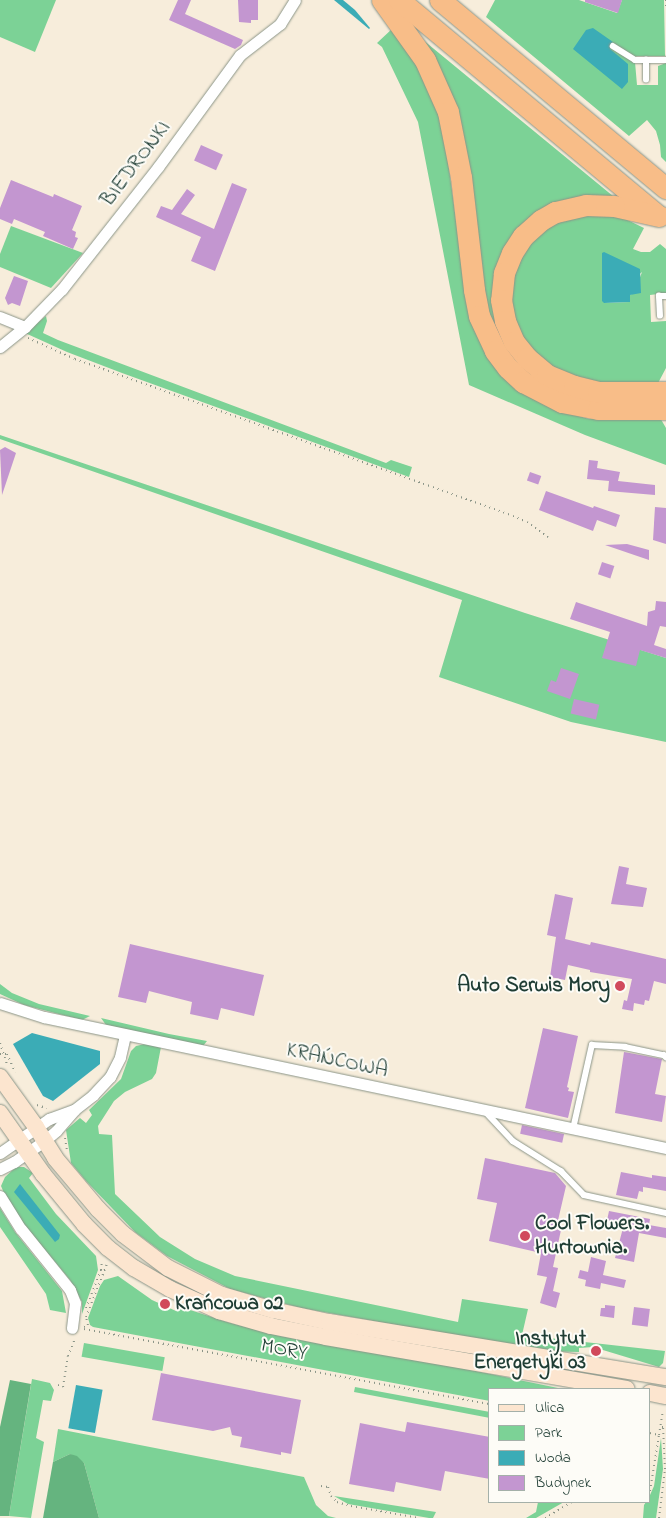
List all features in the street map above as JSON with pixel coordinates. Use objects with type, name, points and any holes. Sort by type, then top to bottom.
[{"type":"highway","points":[[382,0],[425,60],[448,112],[461,176],[474,290],[479,316],[495,350],[508,368],[523,382],[562,402],[598,409],[665,396]]},
{"type":"highway","points":[[399,0],[663,219]]},
{"type":"highway","points":[[440,0],[662,185]]},
{"type":"highway","points":[[663,219],[614,206],[586,204],[555,212],[540,220],[523,236],[512,253],[504,273],[501,300],[505,321],[514,342],[527,358],[547,374],[574,386],[592,391],[665,396]]},
{"type":"street","name":"BIEDRONKI","points":[[0,347],[21,330],[83,264],[240,55],[280,24],[295,0]]},
{"type":"street","points":[[0,317],[21,330]]},
{"type":"street","name":"KRAŃCOWA","points":[[1,1003],[44,1018],[666,1148]]},
{"type":"street","points":[[0,1169],[60,1114],[74,1110],[93,1095],[110,1077],[120,1057],[125,1035]]},
{"type":"street","points":[[8,1075],[40,1134],[78,1188],[123,1234],[168,1268],[222,1295],[273,1310],[329,1322],[666,1378]]},
{"type":"street","points":[[0,1113],[23,1146],[84,1224],[108,1248],[134,1268],[170,1289],[220,1311],[289,1330],[621,1388]]},
{"type":"street","points":[[0,1153],[23,1146],[40,1134]]},
{"type":"street","points":[[0,1196],[21,1230],[70,1290],[75,1303],[72,1328]]},
{"type":"street","points":[[651,1394],[665,1402]]},
{"type":"lane","points":[[613,46],[636,60],[666,60]]},
{"type":"lane","points":[[646,60],[646,80]]},
{"type":"lane","points":[[660,316],[659,296],[666,296]]},
{"type":"lane","points":[[573,1129],[592,1046],[624,1047],[664,1054],[666,1057]]},
{"type":"lane","points":[[485,1111],[512,1141],[561,1171],[584,1195],[666,1214]]},
{"type":"path","points":[[666,0],[666,10]]},
{"type":"path","points":[[21,330],[75,359],[513,516],[527,522],[548,537]]},
{"type":"path","points":[[0,1054],[7,1054],[8,1075]]},
{"type":"path","points":[[34,1102],[49,1109]]},
{"type":"path","points":[[64,1132],[67,1154]]},
{"type":"path","points":[[88,1330],[84,1322],[84,1314],[101,1270],[101,1258]]},
{"type":"path","name":"MORY","points":[[72,1328],[488,1404]]},
{"type":"path","points":[[651,1485],[665,1402]]},
{"type":"path","points":[[659,1518],[665,1469],[663,1427],[660,1426]]},
{"type":"path","points":[[651,1433],[659,1435]]},
{"type":"path","points":[[321,1486],[328,1487],[331,1496],[338,1502],[350,1506],[419,1518]]},
{"type":"path","points":[[545,1518],[570,1503]]},
{"type":"green space","points":[[0,0],[56,0],[35,52],[0,37]]},
{"type":"green space","points":[[495,0],[579,0],[617,13],[622,0],[664,0],[665,56],[636,56],[635,62],[637,85],[658,85],[658,66],[666,63],[666,162],[661,157],[656,131],[647,120],[629,136],[486,17]]},
{"type":"green space","points":[[393,28],[409,47],[442,118],[468,307],[555,409],[589,419],[659,416],[666,428],[666,465],[585,435],[469,385],[418,122],[382,47],[377,43]]},
{"type":"green space","points":[[417,35],[619,201],[576,197],[499,264],[516,364],[492,329],[483,292],[471,193]]},
{"type":"green space","points":[[611,212],[644,228],[633,249],[641,252],[650,252],[660,244],[666,249],[666,293],[650,295],[651,322],[666,321],[666,368],[656,387],[595,385],[538,360],[515,326],[510,299],[511,271],[523,246],[554,220]],"holes":[[[642,272],[634,293],[630,295],[630,302],[604,303]]]},
{"type":"green space","points":[[11,226],[83,253],[51,288],[0,267],[0,254]]},
{"type":"green space","points":[[46,316],[47,321],[43,333],[58,340],[386,463],[391,460],[412,467],[409,477],[122,373],[67,352],[25,333]]},
{"type":"green space","points":[[0,435],[525,613],[666,658],[666,742],[571,722],[439,677],[462,600],[0,439]]},
{"type":"green space","points":[[0,984],[12,993],[39,1004],[90,1016],[82,1020],[24,1005],[0,994]]},
{"type":"green space","points":[[101,1018],[207,1041],[203,1046],[106,1025]]},
{"type":"green space","points":[[145,1044],[161,1047],[156,1073],[152,1079],[125,1092],[114,1101],[98,1126],[99,1134],[112,1135],[115,1194],[160,1237],[195,1259],[235,1276],[458,1322],[462,1299],[528,1309],[522,1335],[665,1351],[663,1363],[659,1367],[593,1347],[579,1348],[579,1352],[541,1351],[301,1308],[230,1289],[167,1256],[135,1232],[71,1163],[66,1130],[80,1118],[86,1123],[92,1115],[89,1110],[121,1079],[131,1051],[136,1046]]},
{"type":"green space","points":[[16,1167],[24,1167],[33,1173],[29,1178],[56,1214],[96,1256],[98,1270],[82,1314],[82,1302],[70,1280],[21,1221],[4,1193],[1,1186],[5,1177]]},
{"type":"green space","points":[[0,1208],[15,1232],[62,1291],[66,1313],[50,1310],[46,1294],[0,1227]]},
{"type":"green space","points":[[118,1276],[152,1300],[176,1311],[178,1306],[227,1322],[280,1336],[432,1362],[558,1388],[488,1388],[488,1401],[93,1327],[90,1325],[88,1318],[104,1280]]},
{"type":"green space","points":[[84,1343],[165,1357],[162,1371],[82,1357]]},
{"type":"green space","points":[[32,1379],[50,1383],[54,1390],[51,1401],[43,1400],[36,1438],[44,1442],[31,1518],[9,1516]]},
{"type":"green space","points":[[10,1380],[31,1384],[9,1516],[0,1516],[0,1427]]},
{"type":"green space","points":[[355,1387],[488,1412],[488,1418],[354,1392]]},
{"type":"green space","points":[[58,1429],[304,1477],[316,1505],[328,1516],[336,1518],[99,1518],[84,1463],[70,1454],[53,1462]]},
{"type":"green space","points":[[661,1438],[663,1469],[656,1518],[643,1518],[644,1505],[645,1503],[651,1503],[651,1493],[654,1486]]},
{"type":"green space","points":[[70,1454],[77,1456],[84,1463],[99,1518],[43,1518],[53,1462]]},
{"type":"green space","points":[[334,1496],[436,1512],[433,1518],[429,1518],[348,1504]]},
{"type":"green space","points":[[538,1503],[562,1503],[536,1518],[526,1518],[536,1512]]},
{"type":"water","points":[[334,0],[343,0],[355,10],[370,28],[369,29]]},
{"type":"water","points":[[593,28],[613,42],[610,49],[628,64],[628,82],[622,89],[573,49],[586,30]]},
{"type":"water","points":[[604,252],[640,269],[641,293],[630,295],[630,302],[604,303],[602,301],[602,253]]},
{"type":"water","points":[[32,1033],[100,1051],[100,1064],[53,1101],[43,1096],[13,1044]]},
{"type":"water","points":[[20,1184],[60,1235],[59,1239],[55,1242],[14,1192]]},
{"type":"water","points":[[76,1385],[103,1390],[95,1433],[68,1428]]},
{"type":"building","points":[[178,0],[191,0],[185,14],[243,40],[241,45],[235,49],[169,20]]},
{"type":"building","points":[[238,0],[258,0],[258,20],[251,20],[251,23],[239,22]]},
{"type":"building","points":[[585,0],[622,0],[618,13],[585,2]]},
{"type":"building","points":[[201,145],[223,155],[216,170],[194,161]]},
{"type":"building","points":[[11,180],[53,197],[54,194],[82,206],[72,230],[76,232],[75,237],[78,238],[73,249],[43,236],[45,232],[14,219],[12,224],[0,219],[0,208]]},
{"type":"building","points":[[232,183],[247,189],[215,271],[191,261],[201,237],[156,217],[161,206],[172,210],[187,189],[195,195],[181,214],[214,229]]},
{"type":"building","points":[[14,276],[28,281],[20,306],[12,303],[8,305],[5,298]]},
{"type":"building","points":[[5,447],[16,453],[2,495],[0,450]]},
{"type":"building","points":[[589,460],[598,461],[597,468],[620,472],[618,481],[655,485],[655,495],[608,491],[609,481],[587,479]]},
{"type":"building","points":[[530,472],[541,476],[538,485],[527,480]]},
{"type":"building","points":[[546,491],[593,508],[594,506],[620,515],[616,527],[597,520],[593,531],[539,510]]},
{"type":"building","points":[[655,507],[666,508],[666,544],[653,540]]},
{"type":"building","points":[[627,544],[649,550],[649,560],[605,545]]},
{"type":"building","points":[[602,562],[614,566],[610,578],[598,574]]},
{"type":"building","points":[[656,601],[666,602],[666,627],[660,626],[654,645],[666,649],[666,658],[640,650],[636,666],[602,658],[610,632],[570,619],[576,602],[647,626],[648,612],[655,610]]},
{"type":"building","points":[[561,668],[579,674],[570,699],[547,691],[551,680],[556,682]]},
{"type":"building","points":[[574,699],[599,705],[596,719],[571,714]]},
{"type":"building","points":[[619,866],[629,868],[626,884],[647,888],[643,907],[611,904]]},
{"type":"building","points":[[555,894],[573,898],[565,939],[590,945],[591,942],[666,959],[666,984],[654,981],[649,1001],[645,1000],[644,1005],[634,1003],[633,1011],[622,1009],[624,1000],[627,1001],[632,979],[590,972],[590,970],[568,965],[565,980],[550,977],[556,937],[547,935]]},
{"type":"building","points":[[130,944],[264,975],[254,1016],[221,1008],[218,1020],[190,1014],[192,1002],[149,991],[146,1003],[118,997]]},
{"type":"building","points":[[543,1028],[578,1036],[567,1087],[569,1088],[568,1091],[574,1092],[568,1118],[525,1108]]},
{"type":"building","points":[[624,1052],[662,1059],[655,1094],[666,1096],[662,1122],[615,1113]]},
{"type":"building","points":[[522,1125],[564,1134],[562,1143],[520,1134]]},
{"type":"building","points":[[485,1158],[555,1173],[566,1186],[556,1229],[561,1230],[553,1267],[558,1268],[553,1291],[560,1293],[556,1308],[540,1303],[547,1277],[537,1275],[541,1253],[489,1241],[497,1203],[477,1199]]},
{"type":"building","points":[[621,1172],[652,1178],[652,1175],[666,1177],[666,1191],[643,1187],[643,1192],[639,1191],[637,1199],[616,1195]]},
{"type":"building","points":[[609,1211],[650,1219],[649,1225],[666,1228],[666,1238],[639,1233],[634,1262],[615,1258],[623,1228],[606,1225]]},
{"type":"building","points":[[591,1257],[606,1261],[603,1275],[626,1280],[624,1288],[601,1283],[600,1289],[585,1286],[586,1280],[578,1278],[580,1270],[588,1272]]},
{"type":"building","points":[[605,1305],[615,1306],[614,1318],[600,1316],[601,1308],[605,1308]]},
{"type":"building","points":[[634,1307],[650,1309],[648,1327],[632,1325]]},
{"type":"building","points":[[161,1373],[301,1400],[291,1454],[281,1452],[281,1455],[240,1447],[242,1437],[232,1435],[230,1427],[213,1431],[152,1420]]},
{"type":"building","points":[[407,1422],[488,1437],[488,1479],[445,1471],[441,1491],[396,1482],[394,1492],[349,1484],[360,1423],[405,1432]]},
{"type":"place","name":"Auto Serwis Mory","points":[[620,986]]},
{"type":"place","name":"Cool Flowers. Hurtownia.","points":[[525,1236]]},
{"type":"place","name":"Krańcowa 02","points":[[165,1304]]},
{"type":"place","name":"Instytut Energetyki 03","points":[[596,1351]]}]
